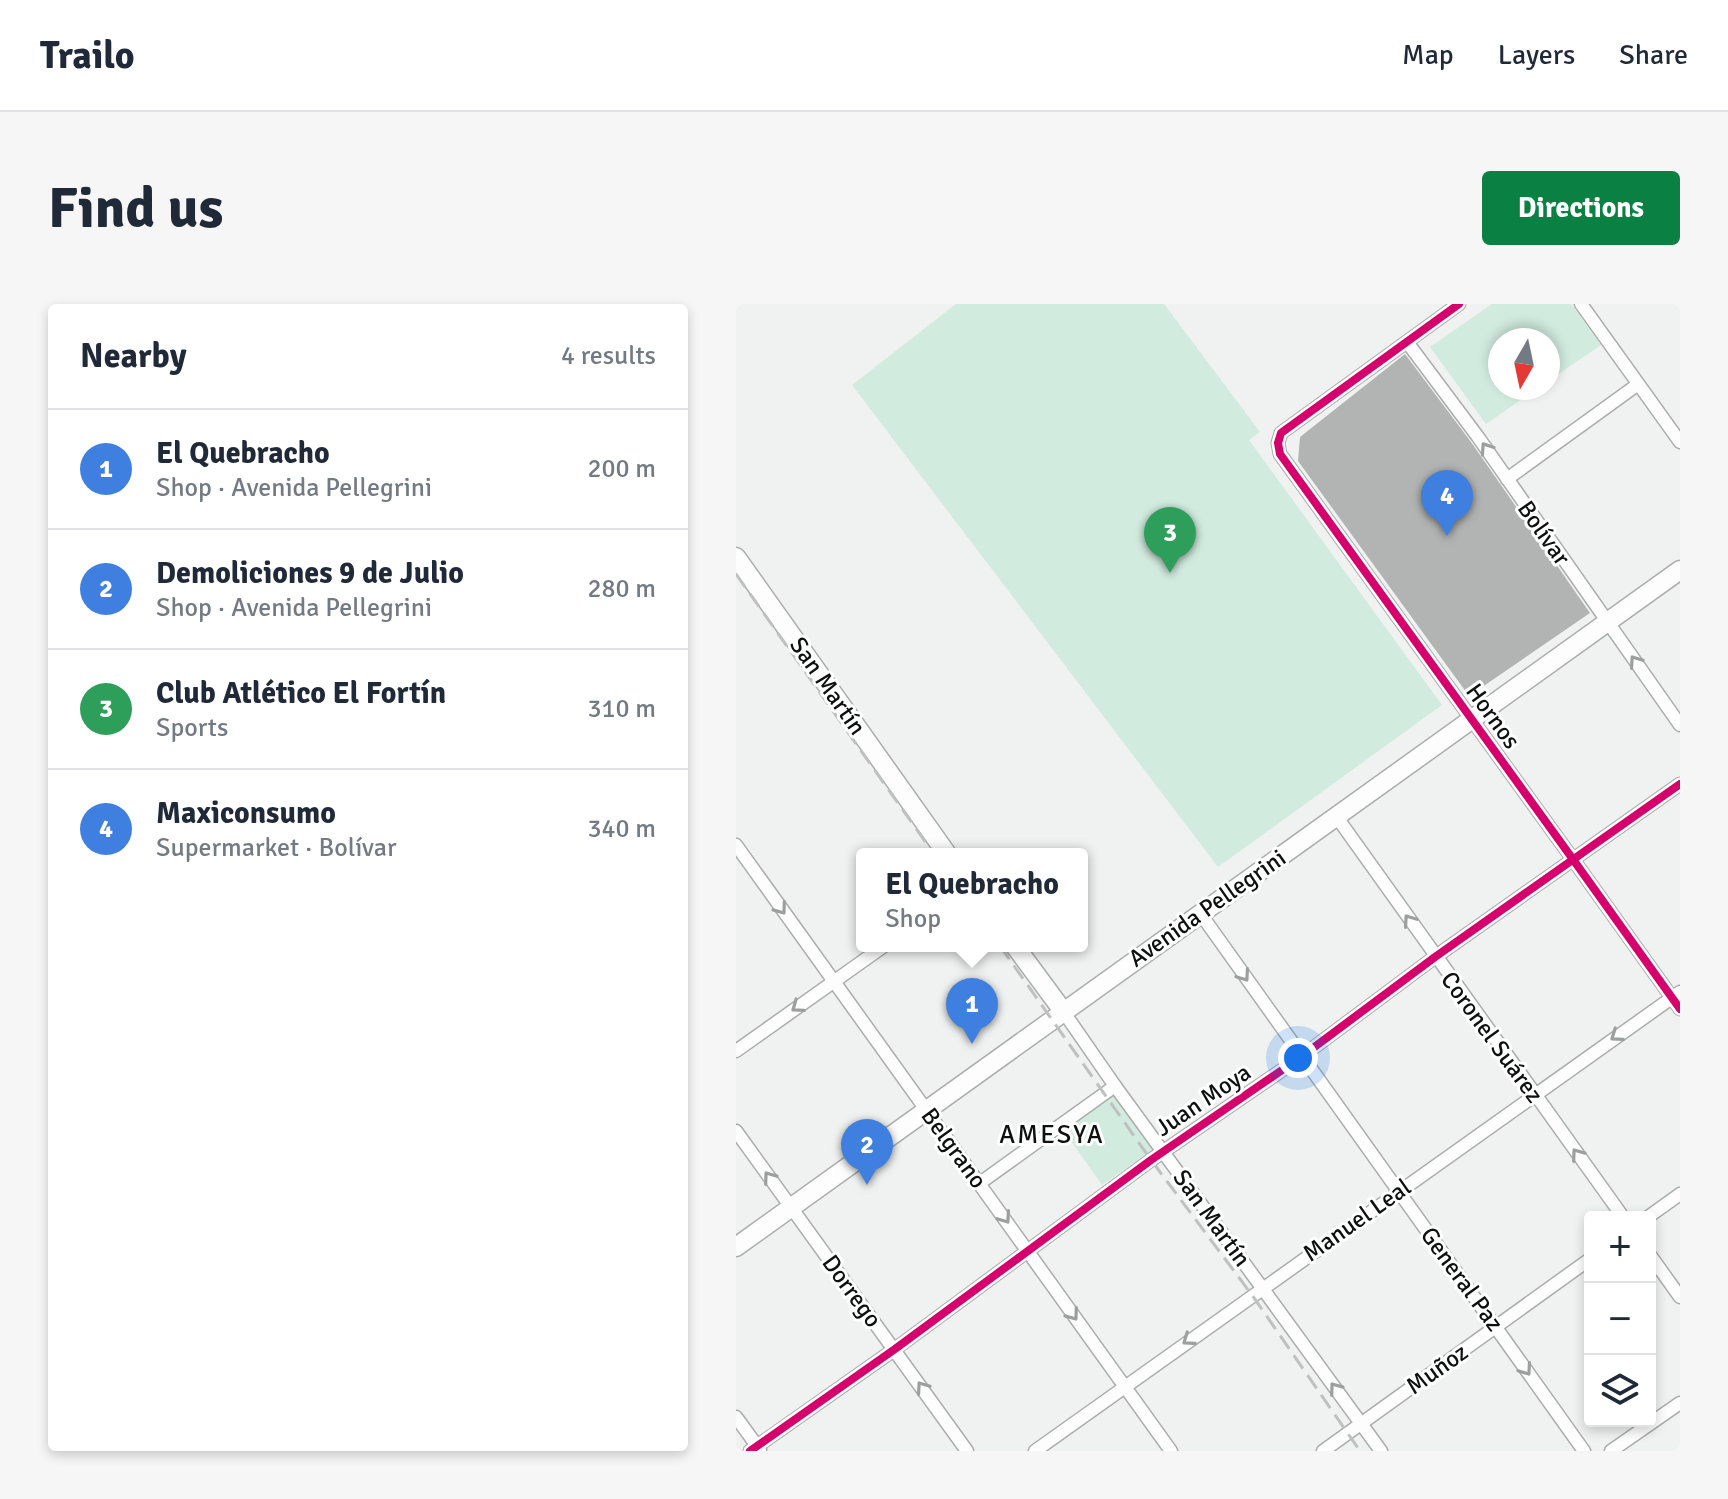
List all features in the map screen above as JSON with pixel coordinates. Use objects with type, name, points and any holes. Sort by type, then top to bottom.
[{"type":"main road","name":"San Martín","points":[[736,557],[943,848]]},
{"type":"main road","name":"Avenida Pellegrini","points":[[736,1247],[1680,570]]},
{"type":"main road","name":"San Martín","points":[[1019,952],[1063,1011]]},
{"type":"street","points":[[1407,342],[1459,304]]},
{"type":"street","points":[[1581,304],[1680,442]]},
{"type":"street","name":"Hornos","points":[[1407,342],[1281,433],[1278,443],[1280,454],[1470,720],[1676,994],[1680,1009]]},
{"type":"street","name":"Bolívar","points":[[1407,342],[1680,725]]},
{"type":"street","points":[[1507,479],[1637,385]]},
{"type":"street","name":"Juan Moya","points":[[756,1449],[1163,1151],[1301,1057],[1435,957],[1680,784]]},
{"type":"street","name":"Coronel Suárez","points":[[1336,816],[1619,1211]]},
{"type":"street","name":"Belgrano","points":[[736,845],[1171,1451]]},
{"type":"street","name":"General Paz","points":[[1200,913],[1584,1451]]},
{"type":"street","points":[[736,1051],[875,952]]},
{"type":"street","name":"Manuel Leal","points":[[1035,1451],[1676,994]]},
{"type":"street","name":"San Martín","points":[[1063,1011],[1381,1451]]},
{"type":"street","points":[[980,1183],[1115,1086]]},
{"type":"street","name":"Dorrego","points":[[736,1131],[967,1451]]},
{"type":"street","points":[[1656,1211],[1680,1194]]},
{"type":"street","name":"Muñoz","points":[[1323,1451],[1584,1263]]},
{"type":"street","points":[[1656,1263],[1680,1297]]},
{"type":"street","points":[[1611,1451],[1680,1403]]},
{"type":"street","points":[[736,1417],[756,1449]]},
{"type":"green space","points":[[956,304],[1164,304],[1260,432],[1249,440],[1442,705],[1218,867],[852,385]]},
{"type":"green space","points":[[1492,304],[1571,304],[1601,345],[1560,373],[1560,328],[1488,328],[1488,400],[1521,400],[1486,424],[1430,347]]},
{"type":"green space","points":[[1114,1092],[1154,1149],[1102,1185],[1062,1128]]},
{"type":"building","points":[[1405,354],[1471,442],[1590,613],[1469,696],[1298,461],[1300,437]]},
{"type":"railway","points":[[736,574],[930,848]]},
{"type":"railway","points":[[1004,952],[1151,1160],[1252,1295],[1360,1451]]},
{"type":"cycle path","points":[[1459,304],[1281,433],[1278,443],[1280,454],[1680,1009]]},
{"type":"cycle path","points":[[750,1451],[895,1349],[1151,1160],[1301,1057],[1435,957],[1680,784]]},
{"type":"place","name":"Maxiconsumo","points":[[1447,536]]},
{"type":"place","name":"Club Atlético El Fortín","points":[[1170,573]]},
{"type":"place","name":"El Quebracho","points":[[972,1044]]},
{"type":"place","name":"Demoliciones 9 de Julio","points":[[867,1185]]},
{"type":"district","name":"AMESYA","points":[[1052,1135]]}]
